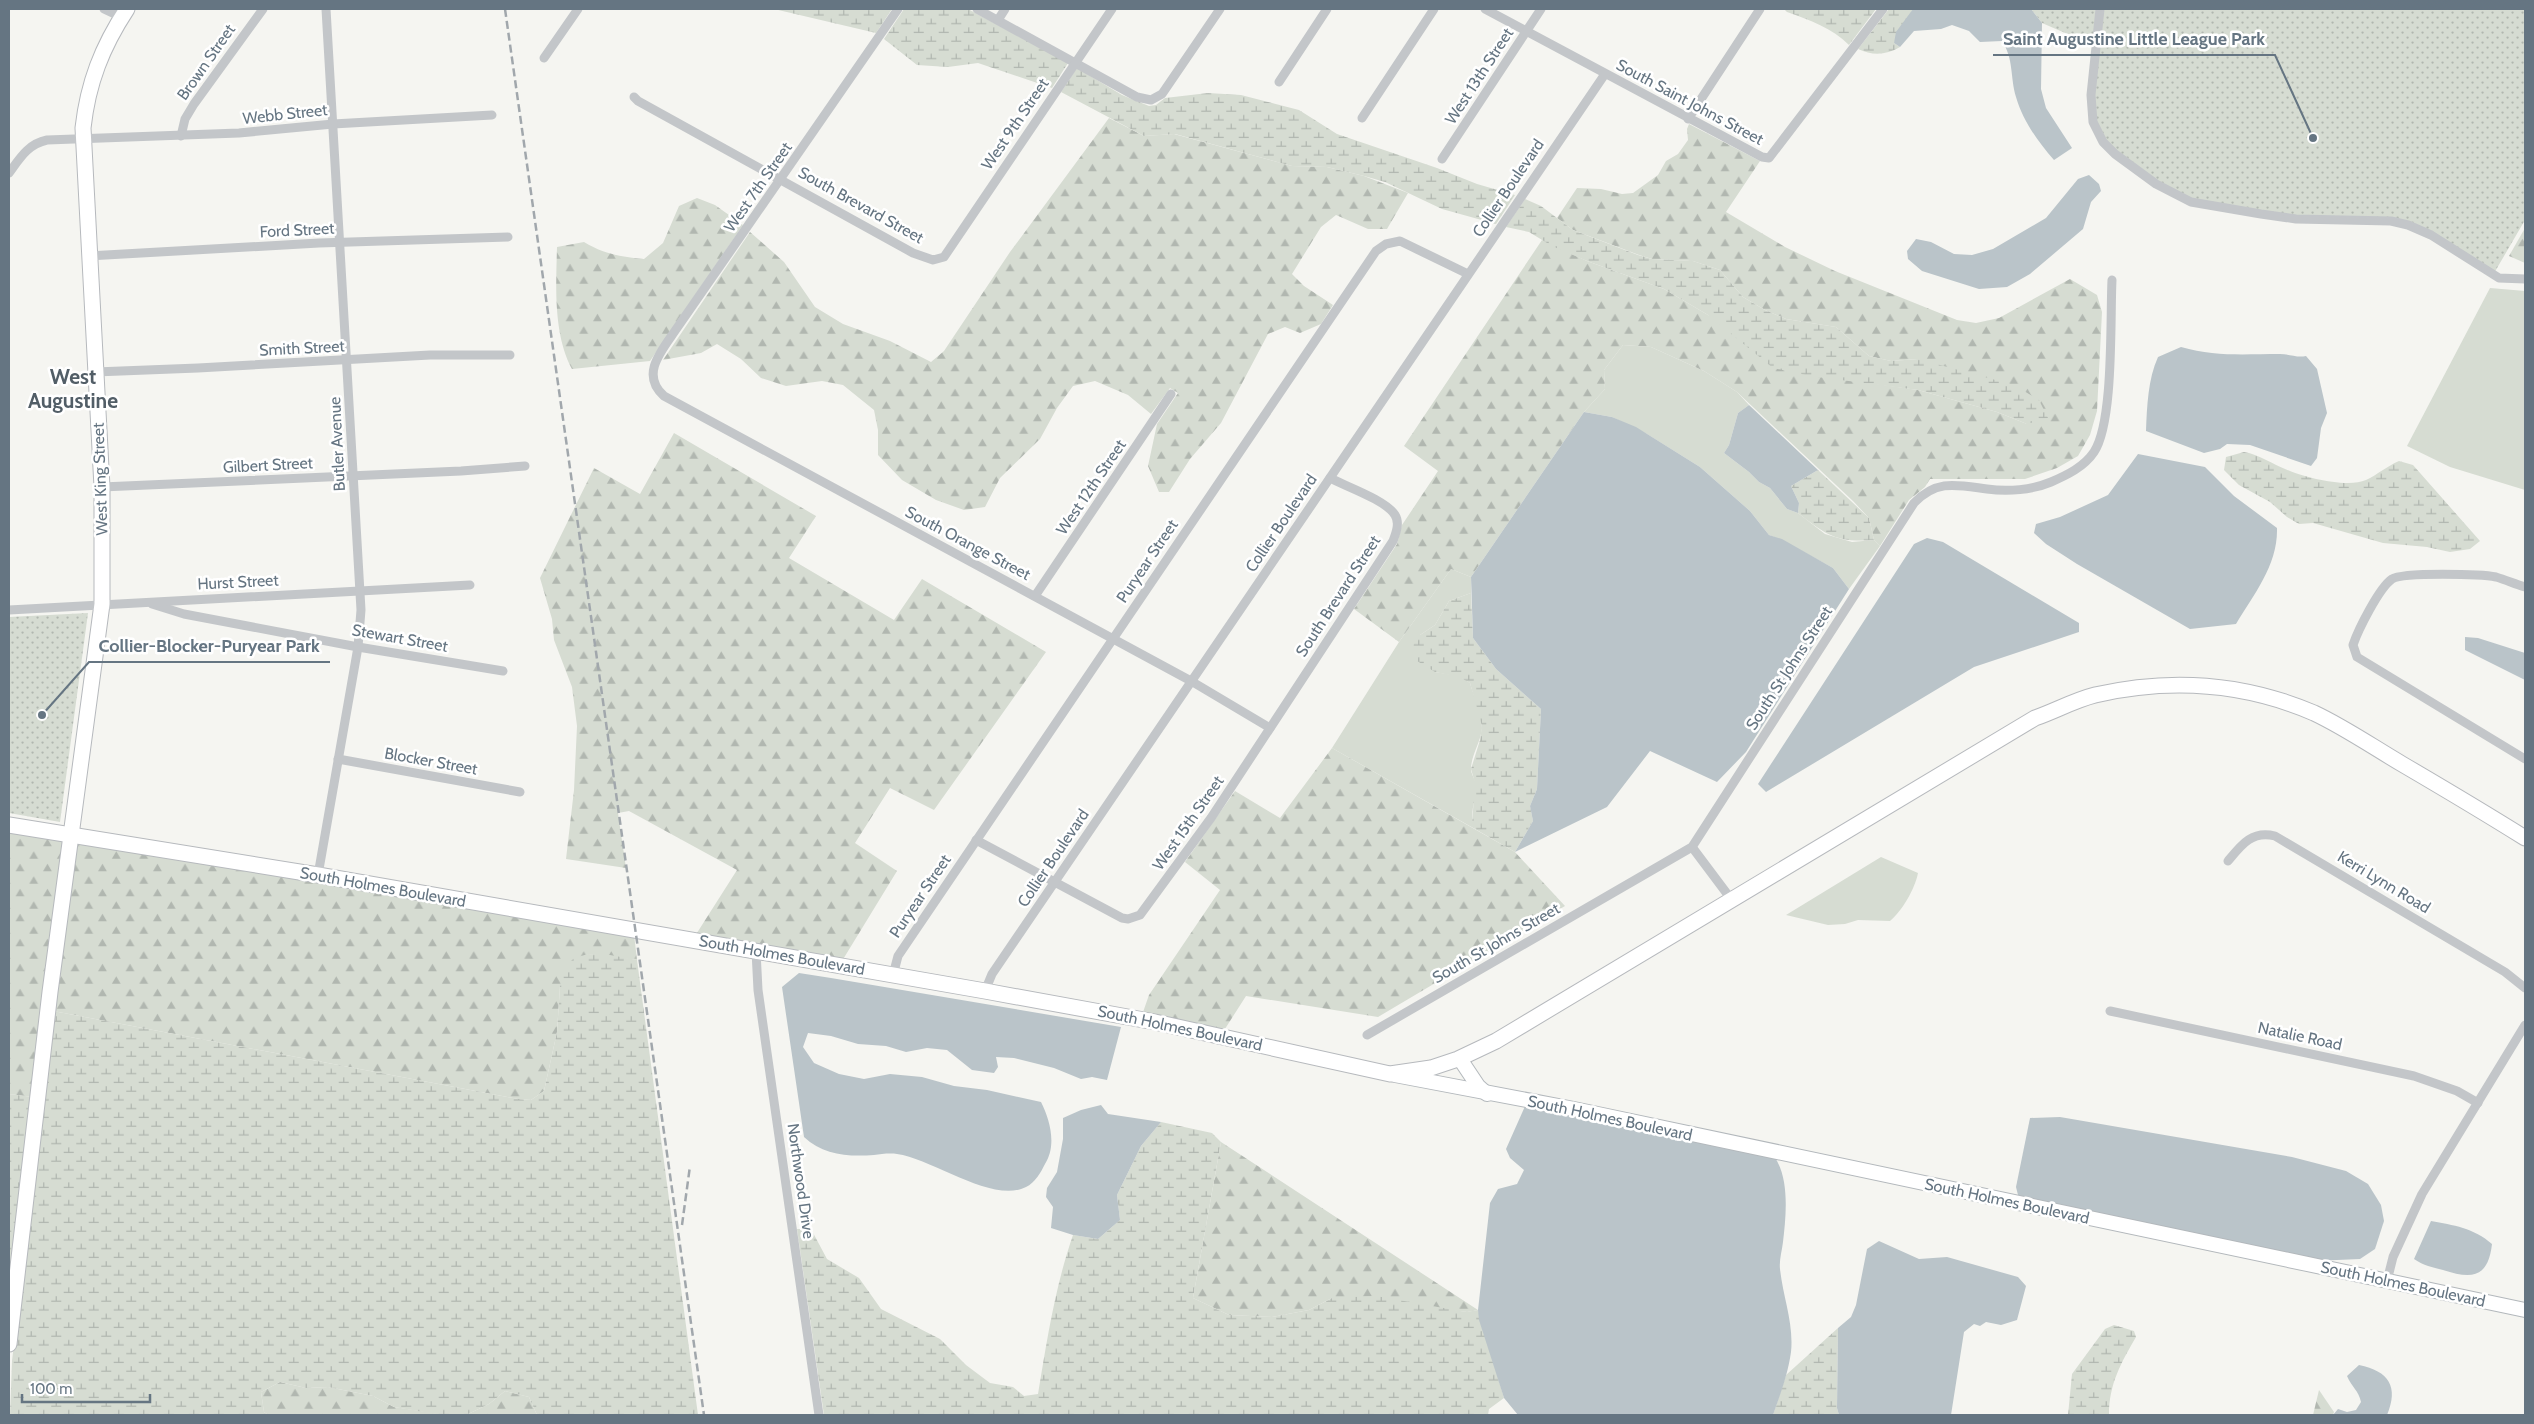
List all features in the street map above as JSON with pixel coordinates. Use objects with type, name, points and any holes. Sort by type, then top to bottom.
[{"type":"main road","name":"West King Street","points":[[9,1344],[50,992],[102,604],[102,487],[82,138],[85,106],[93,74],[110,34],[124,13]]},
{"type":"main road","points":[[1390,1074],[1431,1068],[1460,1059],[1496,1041],[2035,718],[2094,696],[2156,686],[2200,685],[2235,689],[2280,700],[2314,714],[2525,838]]},
{"type":"main road","name":"South Holmes Boulevard","points":[[9,825],[72,837],[318,875],[1155,1022],[1390,1074],[1574,1110],[2525,1310]]},
{"type":"main road","points":[[1460,1059],[1478,1086],[1488,1094]]},
{"type":"street","points":[[104,9],[124,13]]},
{"type":"street","name":"Brown Street","points":[[181,136],[185,119],[194,104],[263,9]]},
{"type":"street","name":"Butler Avenue","points":[[318,875],[358,647],[361,590],[326,9]]},
{"type":"street","points":[[544,58],[578,9]]},
{"type":"street","name":"West 7th Street","points":[[654,385],[652,373],[654,365],[898,9]]},
{"type":"street","points":[[977,9],[1137,97],[1151,100],[1162,94],[1220,9]]},
{"type":"street","points":[[998,20],[1005,9]]},
{"type":"street","name":"West 9th Street","points":[[944,257],[1112,9]]},
{"type":"street","points":[[1278,82],[1327,9]]},
{"type":"street","points":[[1362,118],[1434,9]]},
{"type":"street","name":"South Saint Johns Street","points":[[1485,9],[1688,119],[1757,155],[1769,158],[1882,9]]},
{"type":"street","name":"West 13th Street","points":[[1442,159],[1541,9]]},
{"type":"street","points":[[1688,119],[1760,9]]},
{"type":"street","points":[[2100,9],[2090,96],[2093,122],[2097,133],[2115,154],[2156,184],[2191,202],[2261,214],[2296,219],[2391,221],[2408,225],[2431,235],[2499,278],[2525,279]]},
{"type":"street","name":"Collier Boulevard","points":[[985,991],[992,974],[1605,74]]},
{"type":"street","name":"South Brevard Street","points":[[634,97],[638,101],[782,178],[913,253],[933,260],[944,257]]},
{"type":"street","name":"Webb Street","points":[[9,173],[32,145],[47,140],[181,136],[333,124],[492,115]]},
{"type":"street","name":"Ford Street","points":[[88,256],[340,242],[508,237]]},
{"type":"street","name":"Puryear Street","points":[[892,975],[898,956],[1376,251],[1386,244],[1400,241],[1468,274]]},
{"type":"street","name":"South St Johns Street","points":[[1367,1036],[1692,847],[1914,503],[1921,496],[1942,486],[2011,490],[2044,485],[2071,473],[2094,451],[2104,426],[2107,399],[2112,280]]},
{"type":"street","name":"Smith Street","points":[[95,372],[430,355],[510,355]]},
{"type":"street","name":"South Orange Street","points":[[654,385],[664,396],[1191,681],[1270,728]]},
{"type":"street","name":"West 12th Street","points":[[1035,596],[1171,394]]},
{"type":"street","name":"Gilbert Street","points":[[102,487],[354,476],[525,466]]},
{"type":"street","name":"South Brevard Street","points":[[1270,728],[1393,541],[1397,528],[1395,515],[1381,503],[1330,478]]},
{"type":"street","points":[[2525,587],[2495,577],[2479,575],[2404,575],[2398,577],[2392,580],[2381,594],[2358,630],[2353,645],[2358,657],[2525,759]]},
{"type":"street","name":"Hurst Street","points":[[9,610],[470,585]]},
{"type":"street","name":"Stewart Street","points":[[145,602],[184,614],[358,647],[503,670]]},
{"type":"street","name":"West 15th Street","points":[[1054,883],[1120,916],[1135,918],[1144,911],[1211,818],[1270,728]]},
{"type":"street","name":"Blocker Street","points":[[338,760],[520,792]]},
{"type":"street","name":"Kerri Lynn Road","points":[[2228,861],[2249,838],[2259,834],[2275,836],[2505,972],[2525,988]]},
{"type":"street","points":[[976,840],[1054,883]]},
{"type":"street","points":[[1692,847],[1731,899]]},
{"type":"street","name":"Northwood Drive","points":[[756,951],[758,990],[819,1415]]},
{"type":"street","name":"Natalie Road","points":[[2110,1012],[2414,1076],[2448,1087],[2478,1103]]},
{"type":"street","points":[[2387,1280],[2394,1257],[2422,1194],[2525,1025]]},
{"type":"green space","points":[[774,9],[892,9],[876,33]]},
{"type":"green space","points":[[904,9],[968,9],[1068,63],[1052,88],[978,63],[948,67],[917,65],[884,39]]},
{"type":"green space","points":[[1784,9],[1876,9],[1849,45],[1828,29]]},
{"type":"green space","points":[[1889,9],[1913,9],[1894,43],[1900,47],[1890,52],[1879,54],[1858,49]]},
{"type":"green space","points":[[2031,9],[2096,9],[2093,45],[2042,23]]},
{"type":"green space","points":[[2100,9],[2525,9],[2525,220],[2493,275],[2408,225],[2296,219],[2191,202],[2115,154],[2093,122]]},
{"type":"green space","points":[[1077,68],[1122,95],[1149,106],[1156,105],[1165,98],[1208,93],[1241,95],[1299,110],[1337,134],[1437,168],[1477,184],[1515,195],[1496,224],[1442,209],[1385,182],[1364,176],[1327,167],[1292,166],[1175,134],[1144,136],[1061,92]]},
{"type":"green space","points":[[1109,118],[1144,136],[1174,134],[1292,166],[1327,167],[1364,176],[1408,193],[1387,229],[1368,229],[1336,215],[1321,227],[1292,274],[1304,286],[1333,305],[1321,324],[1300,333],[1285,327],[1268,334],[1221,423],[1190,459],[1169,492],[1159,492],[1148,466],[1157,424],[1178,393],[1170,388],[1151,414],[1128,395],[1095,381],[1073,386],[1057,408],[1040,439],[1000,478],[985,507],[964,510],[936,500],[902,480],[878,455],[878,430],[874,410],[843,385],[822,381],[786,386],[761,378],[741,359],[717,344],[701,353],[663,360],[750,232],[784,262],[815,307],[843,324],[890,341],[931,362],[944,351],[1010,252]]},
{"type":"green space","points":[[1689,124],[1760,161],[1726,212],[1785,247],[1835,271],[1957,320],[1976,323],[1999,318],[2070,279],[2097,295],[2102,312],[2097,411],[2090,435],[2078,456],[2057,468],[2025,479],[1930,479],[1925,487],[1909,500],[1880,546],[1874,540],[1869,518],[1737,392],[1704,371],[1651,347],[1623,345],[1604,370],[1605,389],[1584,412],[1471,577],[1451,569],[1399,642],[1354,609],[1397,544],[1402,525],[1438,471],[1404,446],[1542,240],[1587,261],[1664,289],[1708,315],[1842,379],[1918,390],[1997,412],[2027,424],[1918,359],[1891,361],[1869,356],[1836,327],[1786,319],[1765,310],[1743,297],[1720,270],[1693,261],[1652,259],[1639,255],[1573,230],[1557,218],[1577,188],[1601,189],[1622,194],[1633,193],[1658,175],[1666,161],[1678,154],[1688,140],[1687,129]]},
{"type":"green space","points":[[697,198],[715,205],[743,225],[650,361],[572,369],[562,341],[557,310],[557,247],[584,242],[613,254],[644,259],[663,243],[679,206]]},
{"type":"green space","points":[[1525,199],[1541,206],[1573,230],[1638,255],[1652,259],[1693,261],[1720,270],[1743,297],[1765,310],[1786,319],[1836,327],[1869,356],[1891,361],[1918,359],[2014,385],[2039,400],[2048,418],[2027,424],[1997,412],[1918,390],[1810,376],[1773,368],[1708,315],[1664,289],[1587,261],[1552,246],[1529,232],[1506,227]]},
{"type":"green space","points":[[2525,228],[2525,263],[2509,256]]},
{"type":"green space","points":[[2490,288],[2525,291],[2525,490],[2450,467],[2407,446]]},
{"type":"green space","points":[[1623,345],[1651,347],[1704,371],[1737,392],[1749,405],[1738,413],[1729,445],[1724,453],[1759,482],[1770,488],[1787,509],[1798,513],[1825,534],[1852,542],[1874,540],[1880,546],[1849,589],[1833,568],[1782,540],[1769,535],[1750,511],[1700,467],[1647,434],[1612,417],[1584,412],[1605,389],[1604,370]]},
{"type":"green space","points":[[674,433],[816,516],[789,558],[894,620],[922,579],[1046,652],[934,810],[890,788],[855,843],[897,871],[842,961],[695,936],[737,870],[629,811],[618,813],[626,868],[566,859],[574,790],[577,726],[572,687],[554,640],[552,619],[540,578],[594,468],[640,494]]},
{"type":"green space","points":[[2244,452],[2256,455],[2297,474],[2339,483],[2366,480],[2399,461],[2413,465],[2480,541],[2470,549],[2450,552],[2427,547],[2383,543],[2313,523],[2299,524],[2287,517],[2270,502],[2239,485],[2224,470],[2226,457]]},
{"type":"green space","points":[[1818,470],[1869,518],[1874,540],[1841,539],[1816,527],[1798,513],[1799,503],[1791,486]]},
{"type":"green space","points":[[1451,569],[1471,577],[1471,593],[1449,601],[1435,625],[1420,635],[1435,672],[1459,676],[1470,683],[1479,711],[1482,728],[1471,769],[1476,784],[1472,817],[1475,829],[1332,748],[1399,642]]},
{"type":"green space","points":[[1471,593],[1473,638],[1496,669],[1541,709],[1537,789],[1530,806],[1533,821],[1515,852],[1475,829],[1472,824],[1475,783],[1471,769],[1480,740],[1482,726],[1470,683],[1459,677],[1435,672],[1414,659],[1413,645],[1420,635],[1435,625],[1449,601]]},
{"type":"green space","points":[[88,613],[60,822],[9,813],[9,617]]},
{"type":"green space","points":[[1332,748],[1515,852],[1565,906],[1378,1017],[1246,996],[1223,1032],[1142,1015],[1149,995],[1220,890],[1185,862],[1235,791],[1280,818]]},
{"type":"green space","points":[[9,830],[67,840],[33,1097],[9,1094]]},
{"type":"green space","points":[[76,842],[634,934],[637,960],[588,954],[560,986],[557,1032],[544,1091],[531,1100],[53,1011]]},
{"type":"green space","points":[[1881,857],[1918,873],[1907,899],[1899,912],[1890,921],[1858,920],[1845,924],[1828,925],[1786,915]]},
{"type":"green space","points":[[588,954],[610,955],[637,960],[698,1415],[537,1415],[529,1397],[505,1391],[489,1404],[466,1415],[442,1415],[394,1407],[373,1396],[328,1387],[306,1388],[280,1382],[261,1392],[264,1412],[268,1415],[10,1415],[12,1361],[53,1011],[531,1100],[544,1091],[557,1032],[560,986],[566,966],[574,958]]},
{"type":"green space","points":[[9,1094],[33,1097],[9,1305]]},
{"type":"green space","points":[[1161,1122],[1212,1133],[1221,1142],[1193,1298],[1229,1315],[1272,1317],[1309,1310],[1332,1298],[1376,1296],[1466,1312],[1478,1310],[1504,1398],[1489,1409],[1488,1415],[824,1415],[797,1229],[811,1229],[827,1259],[859,1278],[881,1309],[940,1339],[966,1365],[990,1383],[1013,1387],[1024,1396],[1038,1394],[1056,1294],[1073,1235],[1098,1239],[1120,1220],[1117,1195],[1141,1146]]},
{"type":"green space","points":[[1221,1142],[1478,1310],[1467,1312],[1332,1298],[1309,1310],[1272,1317],[1229,1315],[1193,1298]]},
{"type":"green space","points":[[2114,1325],[2134,1331],[2136,1337],[2121,1365],[2114,1384],[2111,1393],[2109,1415],[2068,1415],[2072,1374],[2105,1329]]},
{"type":"green space","points":[[1838,1328],[1837,1408],[1839,1415],[1773,1415],[1786,1375]]},
{"type":"green space","points":[[280,1382],[306,1388],[328,1387],[373,1396],[394,1407],[447,1415],[268,1415],[264,1412],[261,1392]]},
{"type":"green space","points":[[2319,1390],[2334,1412],[2333,1415],[2313,1415]]},
{"type":"green space","points":[[505,1391],[529,1397],[537,1415],[466,1415],[489,1404]]},
{"type":"shaded area","points":[[1913,9],[2031,9],[2042,23],[2041,89],[2046,108],[2072,148],[2054,160],[2032,131],[2016,97],[2010,61],[2002,41],[1980,42],[1969,31],[1952,25],[1941,29],[1914,31],[1900,47],[1894,43],[1896,32]]},
{"type":"shaded area","points":[[2089,175],[2099,184],[2101,191],[2091,202],[2083,229],[2030,274],[2007,287],[1979,289],[1922,271],[1908,259],[1907,251],[1916,239],[1931,242],[1954,254],[1972,255],[1993,249],[2046,218],[2078,179]]},
{"type":"shaded area","points":[[2181,347],[2218,354],[2306,356],[2317,369],[2327,413],[2321,428],[2317,458],[2311,466],[2250,445],[2227,444],[2220,449],[2204,453],[2146,431],[2150,383],[2158,357]]},
{"type":"shaded area","points":[[1749,405],[1818,470],[1791,486],[1799,503],[1798,513],[1787,509],[1770,488],[1759,482],[1724,453],[1729,445],[1738,413]]},
{"type":"shaded area","points":[[1584,412],[1612,417],[1636,427],[1700,467],[1750,511],[1769,535],[1782,539],[1833,568],[1849,589],[1746,752],[1717,782],[1650,751],[1607,807],[1515,852],[1533,821],[1530,806],[1537,789],[1541,709],[1496,669],[1473,638],[1471,577]]},
{"type":"shaded area","points":[[2138,454],[2205,467],[2234,496],[2277,528],[2274,554],[2264,579],[2236,624],[2190,629],[2077,564],[2046,544],[2034,533],[2036,524],[2060,517],[2108,495]]},
{"type":"shaded area","points":[[1927,538],[1943,542],[2079,623],[2079,632],[1974,667],[1766,792],[1758,784],[1914,544]]},
{"type":"shaded area","points":[[2465,637],[2478,638],[2525,653],[2525,680],[2465,650]]},
{"type":"shaded area","points":[[799,973],[1121,1027],[1107,1080],[1092,1077],[1081,1079],[1054,1068],[1014,1058],[996,1057],[998,1067],[994,1073],[972,1070],[947,1050],[927,1048],[906,1052],[886,1046],[858,1044],[831,1036],[808,1033],[803,1047],[814,1063],[839,1074],[864,1079],[890,1074],[922,1077],[954,1086],[987,1090],[1041,1102],[1051,1133],[1049,1157],[1040,1174],[1026,1187],[1012,1191],[997,1190],[963,1179],[912,1158],[894,1154],[855,1156],[836,1154],[819,1148],[804,1137],[782,987]]},
{"type":"shaded area","points":[[1526,1104],[1774,1156],[1783,1175],[1785,1186],[1785,1221],[1780,1266],[1792,1342],[1784,1384],[1773,1415],[1518,1415],[1504,1398],[1479,1320],[1478,1310],[1490,1203],[1498,1189],[1517,1184],[1524,1170],[1510,1158],[1506,1149]]},
{"type":"shaded area","points":[[1101,1105],[1108,1114],[1161,1122],[1141,1146],[1117,1195],[1120,1220],[1098,1239],[1073,1235],[1051,1228],[1053,1207],[1046,1197],[1047,1188],[1057,1172],[1063,1139],[1063,1118],[1081,1110]]},
{"type":"shaded area","points":[[2060,1117],[2292,1157],[2346,1171],[2368,1184],[2381,1205],[2384,1221],[2375,1249],[2360,1259],[2314,1261],[2019,1199],[2016,1187],[2030,1118]]},
{"type":"shaded area","points":[[2431,1221],[2471,1231],[2492,1244],[2487,1264],[2482,1270],[2476,1274],[2462,1275],[2428,1266],[2414,1259]]},
{"type":"shaded area","points":[[1879,1241],[1919,1259],[1947,1257],[2018,1277],[2026,1286],[2017,1320],[2001,1325],[1986,1322],[1980,1326],[1974,1324],[1964,1332],[1951,1415],[1839,1415],[1837,1408],[1838,1328],[1851,1317],[1856,1305],[1867,1249]]},
{"type":"shaded area","points":[[2359,1365],[2378,1371],[2389,1382],[2392,1396],[2387,1415],[2333,1415],[2338,1409],[2347,1412],[2356,1410],[2361,1402],[2359,1395],[2347,1376]]},
{"type":"railway","points":[[505,9],[704,1415]]},
{"type":"railway","points":[[682,1225],[690,1166]]},
{"type":"place","name":"Saint Augustine Little League Park","points":[[2313,138]]},
{"type":"place","name":"Collier-Blocker-Puryear Park","points":[[42,715]]},
{"type":"district","name":"West Augustine","points":[[73,388]]}]
